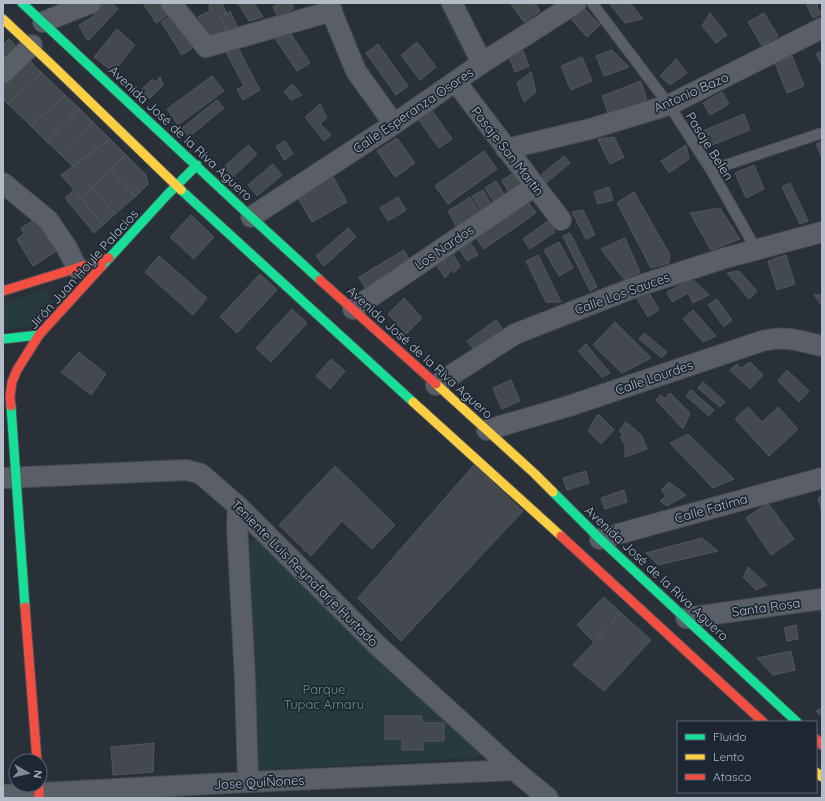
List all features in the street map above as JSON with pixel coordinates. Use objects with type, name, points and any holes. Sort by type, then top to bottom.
[{"type":"main road","name":"Avenida José de la Riva Aguero","points":[[22,3],[251,217],[535,474],[600,539],[796,721]]},
{"type":"main road","points":[[3,19],[32,45],[177,185],[762,721]]},
{"type":"main road","name":"Jirón Juan Hoyle Palacios","points":[[36,753],[9,477],[10,397],[12,382],[17,370],[39,335],[197,165]]},
{"type":"main road","points":[[3,291],[110,258]]},
{"type":"main road","points":[[3,339],[39,335]]},
{"type":"street","points":[[42,22],[90,3]]},
{"type":"street","points":[[171,3],[206,47],[330,7],[356,71],[394,124]]},
{"type":"street","points":[[452,3],[482,63]]},
{"type":"street","name":"Calle Esperanza Osores","points":[[251,217],[394,124],[482,63],[576,3]]},
{"type":"street","name":"Antonio Bazo","points":[[506,149],[590,129],[669,105],[822,28]]},
{"type":"street","points":[[3,73],[32,45]]},
{"type":"street","name":"Pasaje San Martin","points":[[456,82],[561,220]]},
{"type":"street","points":[[3,183],[48,220],[67,248],[77,268]]},
{"type":"street","name":"Los Nardos","points":[[354,309],[535,186]]},
{"type":"street","name":"Calle Los Sauces","points":[[436,385],[516,334],[638,286],[756,249],[822,232]]},
{"type":"street","name":"Calle Lourdes","points":[[487,430],[569,406],[762,341],[774,338],[787,338],[822,346]]},
{"type":"street","name":"Teniente Luis Reynafarje Hurtado","points":[[9,477],[186,470],[201,474],[238,506],[376,644],[514,770],[548,798]]},
{"type":"street","name":"Calle Fatima","points":[[600,539],[822,478]]},
{"type":"street","points":[[238,506],[237,526],[248,782]]},
{"type":"street","name":"Santa Rosa","points":[[686,618],[822,599]]},
{"type":"street","name":"Jose QuiÑones","points":[[48,792],[514,770]]},
{"type":"street","name":"Jose QuiÑones","points":[[3,795],[27,793]]},
{"type":"lane","name":"Pasaje Belen","points":[[592,3],[669,105],[711,170],[756,249]]},
{"type":"lane","points":[[711,170],[822,133]]},
{"type":"green space","points":[[46,290],[51,302],[35,325],[3,331],[3,303]]},
{"type":"green space","name":"Parque Tupac Amaru","points":[[259,539],[482,754],[477,758],[257,770],[246,542]]},
{"type":"building","points":[[106,3],[112,3],[118,9],[88,41],[79,25],[94,16],[92,11]]},
{"type":"building","points":[[143,3],[162,3],[169,14],[156,23]]},
{"type":"building","points":[[222,3],[227,14],[220,17],[229,36],[209,39],[198,17],[210,11],[209,5]]},
{"type":"building","points":[[238,3],[254,3],[263,17],[249,21]]},
{"type":"building","points":[[281,3],[291,3],[294,8],[278,17],[273,7]]},
{"type":"building","points":[[510,3],[535,3],[540,11],[524,22]]},
{"type":"building","points":[[609,3],[630,3],[643,19],[625,23]]},
{"type":"building","points":[[806,3],[816,3],[821,14],[813,18]]},
{"type":"building","points":[[585,9],[600,25],[587,37],[572,20]]},
{"type":"building","points":[[230,11],[239,30],[229,36],[220,17]]},
{"type":"building","points":[[710,13],[727,35],[716,43],[702,26]]},
{"type":"building","points":[[764,13],[778,36],[762,46],[748,22]]},
{"type":"building","points":[[172,15],[192,48],[182,55],[161,22]]},
{"type":"building","points":[[287,28],[310,63],[297,71],[274,37]]},
{"type":"building","points":[[117,29],[135,45],[113,72],[94,57]]},
{"type":"building","points":[[9,39],[20,50],[3,67],[3,45]]},
{"type":"building","points":[[417,42],[436,67],[420,80],[401,55]]},
{"type":"building","points":[[378,44],[408,86],[396,95],[366,53]]},
{"type":"building","points":[[237,46],[260,90],[243,100],[237,89],[244,86],[224,48]]},
{"type":"building","points":[[612,50],[629,67],[604,76],[596,56]]},
{"type":"building","points":[[523,51],[529,66],[515,72],[509,57]]},
{"type":"building","points":[[822,51],[822,65],[816,54]]},
{"type":"building","points":[[792,56],[804,86],[787,93],[775,63]]},
{"type":"building","points":[[582,57],[592,81],[571,90],[561,66]]},
{"type":"building","points":[[676,59],[687,73],[670,85],[660,76]]},
{"type":"building","points":[[29,60],[42,73],[8,104],[3,99],[3,84]]},
{"type":"building","points":[[531,72],[536,92],[524,102],[517,83]]},
{"type":"building","points":[[42,73],[65,95],[31,126],[8,104]]},
{"type":"building","points":[[212,76],[224,91],[178,125],[167,109]]},
{"type":"building","points":[[160,77],[163,85],[149,99],[141,90],[152,79],[155,82]]},
{"type":"building","points":[[641,81],[647,101],[609,115],[602,96]]},
{"type":"building","points":[[292,84],[302,95],[291,100],[284,92]]},
{"type":"building","points":[[722,92],[729,104],[710,115],[703,103]]},
{"type":"building","points":[[65,95],[80,109],[46,141],[31,126]]},
{"type":"building","points":[[217,100],[224,108],[189,137],[182,128]]},
{"type":"building","points":[[320,104],[327,118],[320,123],[331,135],[324,141],[305,117]]},
{"type":"building","points":[[80,109],[93,122],[60,154],[46,141]]},
{"type":"building","points":[[431,109],[452,139],[439,148],[418,119]]},
{"type":"building","points":[[744,114],[750,130],[704,148],[698,133]]},
{"type":"building","points":[[93,122],[110,139],[73,167],[60,154]]},
{"type":"building","points":[[614,137],[624,157],[610,164],[598,139]]},
{"type":"building","points":[[397,138],[415,163],[395,177],[377,151]]},
{"type":"building","points":[[110,139],[126,155],[81,198],[61,175]]},
{"type":"building","points":[[285,141],[293,154],[284,160],[276,146]]},
{"type":"building","points":[[822,142],[822,158],[816,144]]},
{"type":"building","points":[[248,145],[257,154],[233,177],[224,167]]},
{"type":"building","points":[[686,145],[689,159],[669,173],[661,161]]},
{"type":"building","points":[[484,151],[497,169],[448,204],[435,186]]},
{"type":"building","points":[[126,155],[146,175],[148,184],[135,197],[110,170]]},
{"type":"building","points":[[564,156],[570,163],[546,183],[542,174]]},
{"type":"building","points":[[273,164],[282,175],[257,196],[248,185]]},
{"type":"building","points":[[754,165],[764,189],[746,198],[735,173]]},
{"type":"building","points":[[110,170],[135,197],[115,214],[92,188]]},
{"type":"building","points":[[330,171],[347,202],[312,222],[294,191]]},
{"type":"building","points":[[512,174],[521,188],[510,195],[502,180]]},
{"type":"building","points":[[496,181],[505,196],[494,202],[485,188]]},
{"type":"building","points":[[790,183],[808,221],[800,224],[782,187]]},
{"type":"building","points":[[609,187],[613,200],[598,204],[594,192]]},
{"type":"building","points":[[92,188],[115,214],[103,225],[81,198]]},
{"type":"building","points":[[74,190],[103,225],[94,233],[65,198]]},
{"type":"building","points":[[483,190],[491,204],[481,211],[472,196]]},
{"type":"building","points":[[634,192],[670,255],[669,263],[651,268],[617,203]]},
{"type":"building","points":[[398,197],[406,210],[388,221],[380,208]]},
{"type":"building","points":[[470,197],[479,212],[469,218],[459,204]]},
{"type":"building","points":[[526,199],[536,213],[484,249],[474,235]]},
{"type":"building","points":[[458,205],[467,219],[456,226],[448,211]]},
{"type":"building","points":[[720,208],[740,239],[711,250],[690,213]]},
{"type":"building","points":[[583,210],[595,235],[586,239],[572,212]]},
{"type":"building","points":[[191,215],[214,237],[194,259],[170,237]]},
{"type":"building","points":[[38,218],[58,250],[33,266],[17,239],[24,234],[21,228]]},
{"type":"building","points":[[548,221],[555,232],[530,249],[523,239]]},
{"type":"building","points":[[348,228],[356,237],[324,266],[316,256]]},
{"type":"building","points":[[570,233],[597,287],[590,291],[563,236]]},
{"type":"building","points":[[625,238],[640,272],[624,279],[601,249]]},
{"type":"building","points":[[469,240],[478,255],[467,261],[458,247]]},
{"type":"building","points":[[559,242],[573,268],[559,276],[544,250]]},
{"type":"building","points":[[450,249],[460,266],[454,273],[443,254]]},
{"type":"building","points":[[404,250],[410,261],[365,288],[359,277]]},
{"type":"building","points":[[441,254],[451,271],[445,278],[433,259]]},
{"type":"building","points":[[538,255],[561,302],[546,302],[526,261]]},
{"type":"building","points":[[786,255],[795,284],[777,290],[768,261]]},
{"type":"building","points":[[159,256],[207,298],[193,315],[145,272]]},
{"type":"building","points":[[739,271],[757,291],[749,299],[727,273]]},
{"type":"building","points":[[260,274],[277,290],[237,333],[220,317]]},
{"type":"building","points":[[692,279],[709,295],[693,303],[688,293],[672,302],[667,292]]},
{"type":"building","points":[[650,294],[659,310],[648,317],[636,297]]},
{"type":"building","points":[[814,295],[822,295],[822,306]]},
{"type":"building","points":[[404,298],[422,318],[406,334],[388,314]]},
{"type":"building","points":[[717,299],[732,320],[724,327],[708,305]]},
{"type":"building","points":[[292,309],[307,323],[271,362],[256,348]]},
{"type":"building","points":[[693,310],[716,336],[703,342],[683,319]]},
{"type":"building","points":[[496,320],[504,332],[476,352],[467,341]]},
{"type":"building","points":[[615,322],[651,358],[622,373],[593,345]]},
{"type":"building","points":[[644,333],[667,352],[662,358],[639,339]]},
{"type":"building","points":[[586,344],[610,373],[602,377],[578,351]]},
{"type":"building","points":[[79,352],[106,374],[91,395],[61,372]]},
{"type":"building","points":[[331,359],[345,371],[330,389],[316,376]]},
{"type":"building","points":[[750,362],[763,375],[750,389],[730,370],[737,364],[741,368]]},
{"type":"building","points":[[787,370],[809,391],[799,402],[778,381]]},
{"type":"building","points":[[511,380],[520,401],[502,409],[493,388]]},
{"type":"building","points":[[703,382],[725,402],[720,407],[698,388]]},
{"type":"building","points":[[691,390],[714,410],[709,416],[686,396]]},
{"type":"building","points":[[670,393],[690,413],[683,429],[656,400],[661,395],[664,399]]},
{"type":"building","points":[[748,407],[762,422],[778,407],[798,429],[769,456],[735,419]]},
{"type":"building","points":[[598,414],[614,430],[601,444],[588,431]]},
{"type":"building","points":[[626,422],[641,435],[647,449],[625,457],[625,445],[620,437],[624,435],[619,431]]},
{"type":"building","points":[[688,434],[734,479],[713,488],[670,443]]},
{"type":"building","points":[[474,465],[523,511],[401,641],[358,598]]},
{"type":"building","points":[[335,466],[395,525],[372,549],[342,521],[311,556],[279,525]]},
{"type":"building","points":[[586,471],[589,483],[567,490],[563,478]]},
{"type":"building","points":[[669,482],[686,495],[667,506],[660,501],[666,496],[661,490]]},
{"type":"building","points":[[624,490],[627,502],[605,509],[601,498]]},
{"type":"building","points":[[822,496],[822,513],[818,498]]},
{"type":"building","points":[[768,503],[794,539],[771,555],[746,518]]},
{"type":"building","points":[[702,538],[718,551],[658,565],[646,553]]},
{"type":"building","points":[[748,567],[767,585],[756,590],[743,577]]},
{"type":"building","points":[[604,597],[621,613],[594,642],[577,625]]},
{"type":"building","points":[[621,613],[651,640],[604,691],[573,665]]},
{"type":"building","points":[[796,625],[798,639],[787,641],[784,628]]},
{"type":"building","points":[[791,651],[795,670],[773,675],[757,658]]},
{"type":"building","points":[[822,708],[822,717],[816,711]]},
{"type":"building","points":[[385,716],[422,716],[422,723],[444,723],[444,741],[423,741],[423,750],[402,750],[402,739],[385,739]]},
{"type":"building","points":[[154,743],[153,772],[113,775],[111,747]]},
{"type":"traffic: fast","points":[[22,3],[320,280]]},
{"type":"traffic: fast","points":[[102,266],[167,195],[197,165]]},
{"type":"traffic: fast","points":[[181,190],[413,402]]},
{"type":"traffic: fast","points":[[3,339],[39,335]]},
{"type":"traffic: fast","points":[[11,406],[25,607]]},
{"type":"traffic: fast","points":[[553,492],[600,539],[796,721]]},
{"type":"traffic: slow","points":[[3,19],[181,190]]},
{"type":"traffic: slow","points":[[436,384],[553,492]]},
{"type":"traffic: slow","points":[[413,402],[561,536]]},
{"type":"traffic: slow","points":[[817,773],[822,777]]},
{"type":"traffic: jam","points":[[3,291],[109,258]]},
{"type":"traffic: jam","points":[[11,406],[10,397],[12,382],[17,370],[39,335],[102,266]]},
{"type":"traffic: jam","points":[[320,280],[436,384]]},
{"type":"traffic: jam","points":[[561,536],[762,721]]},
{"type":"traffic: jam","points":[[25,607],[36,753]]},
{"type":"traffic: jam","points":[[817,740],[822,745]]},
{"type":"traffic: jam","points":[[39,793],[39,798]]}]
